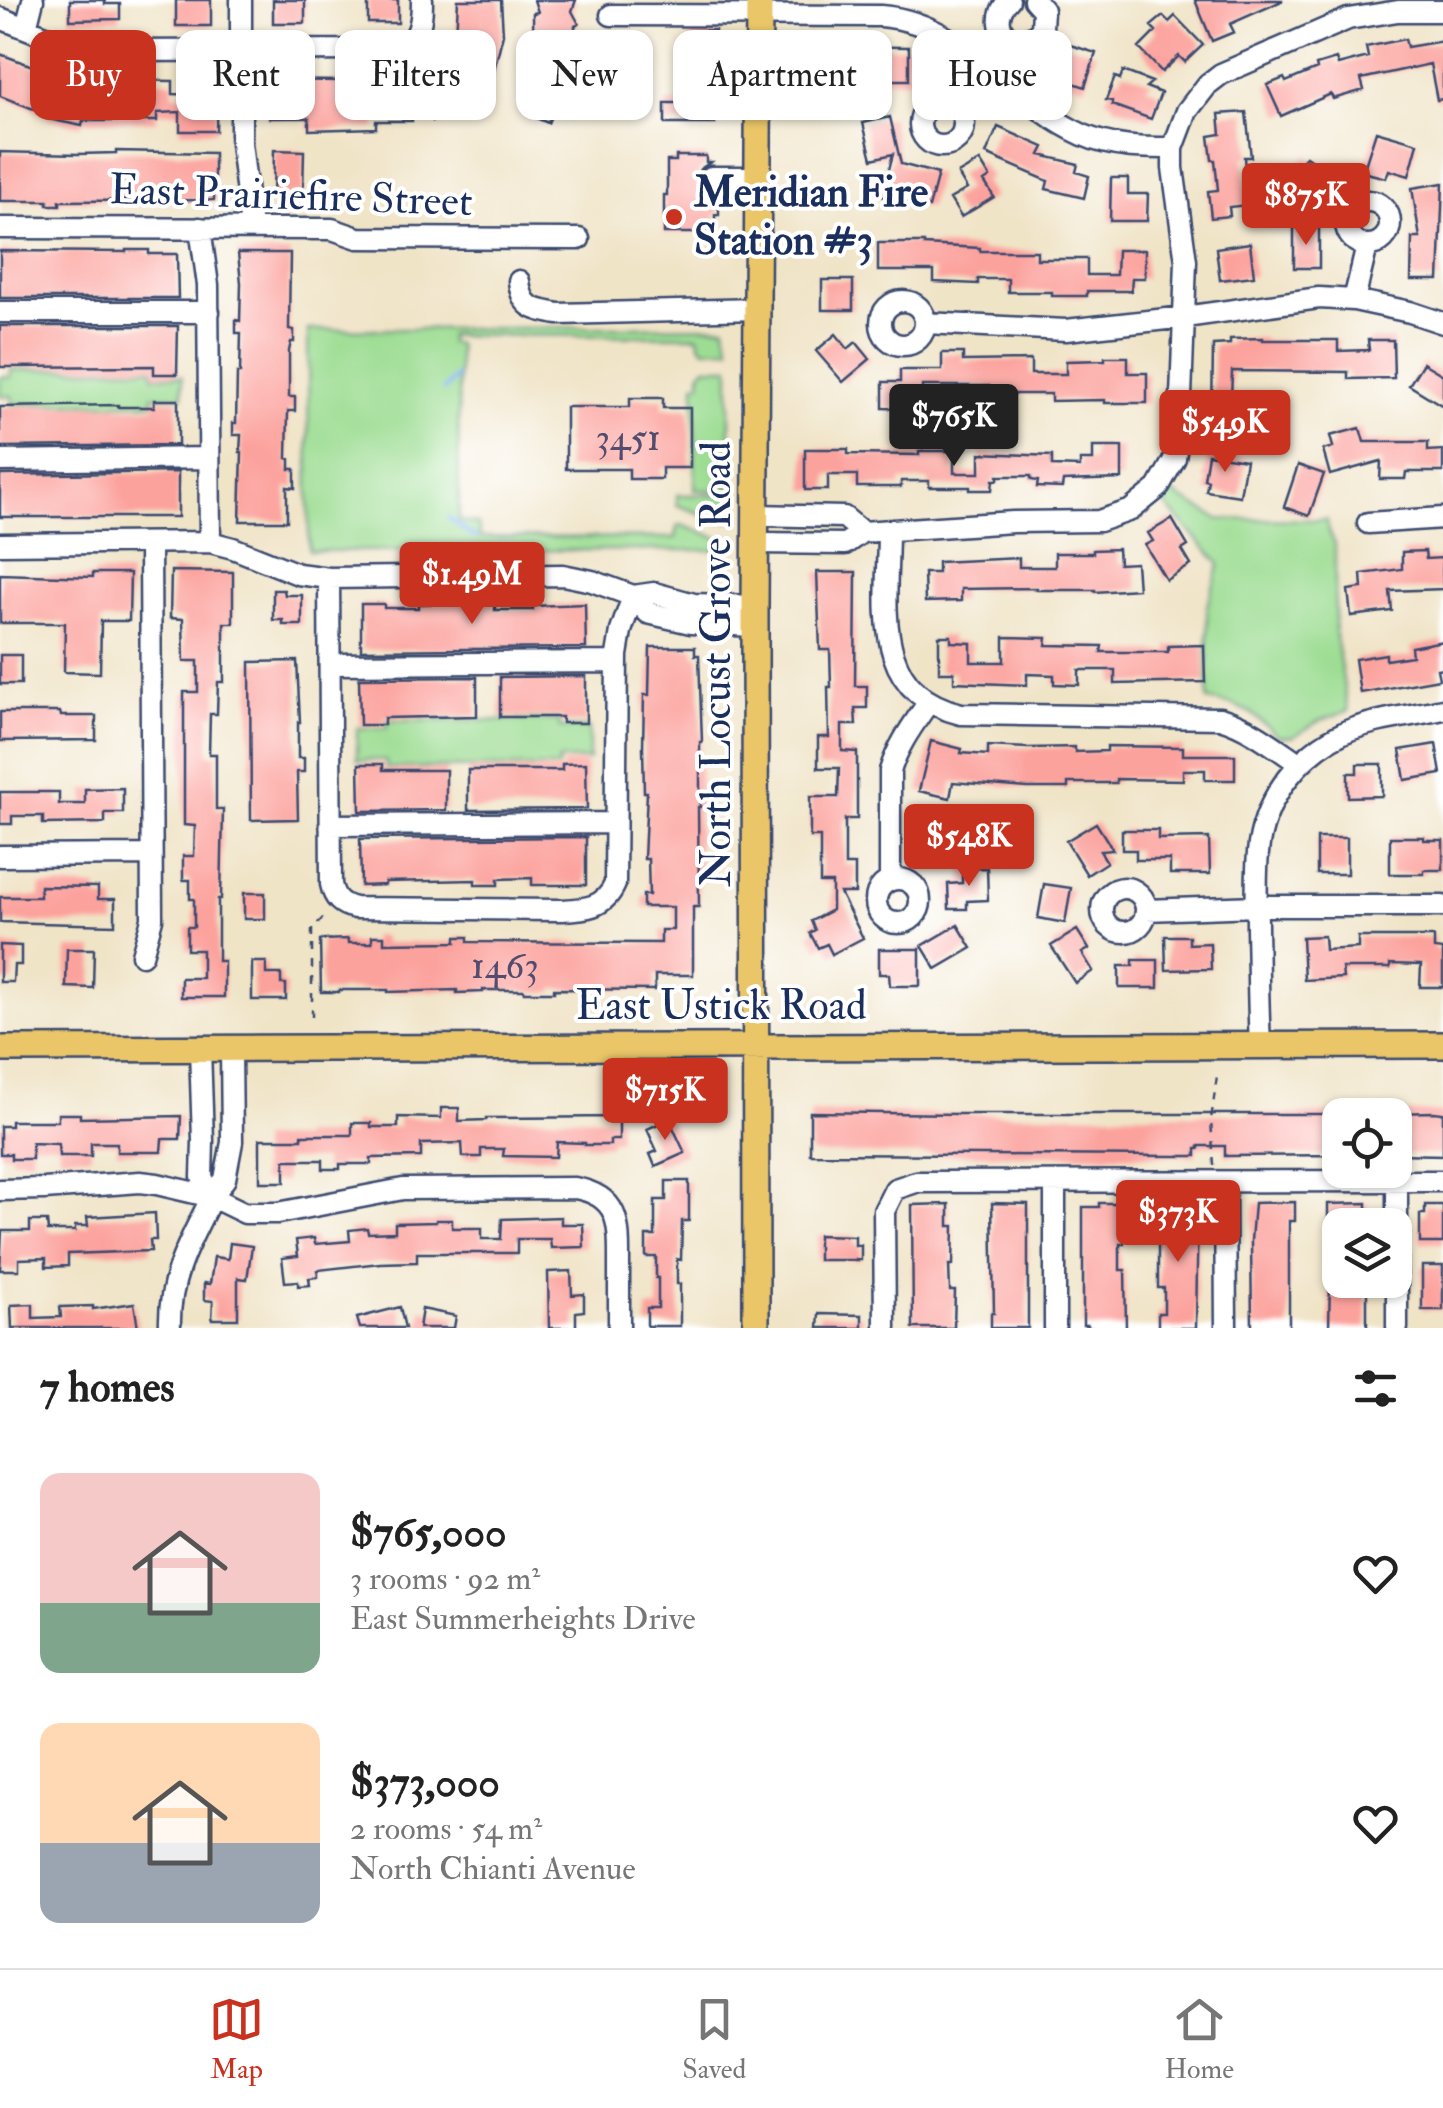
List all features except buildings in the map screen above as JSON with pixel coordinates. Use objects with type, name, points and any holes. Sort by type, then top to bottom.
[{"type":"main road","name":"North Locust Grove Road","points":[[756,1328],[759,8]]},
{"type":"main road","name":"East Ustick Road","points":[[0,1049],[1443,1045]]},
{"type":"street","points":[[26,28],[32,0]]},
{"type":"street","points":[[241,0],[241,30]]},
{"type":"street","points":[[315,50],[382,50],[404,46],[420,30],[422,0]]},
{"type":"street","points":[[1004,30],[999,18],[1009,0]]},
{"type":"street","points":[[1034,0],[1043,10],[1040,30]]},
{"type":"street","points":[[611,15],[759,8],[881,16],[915,22],[933,30]]},
{"type":"street","points":[[756,543],[844,544],[862,532],[1099,521],[1131,510],[1158,488],[1175,458],[1178,441],[1186,243],[1173,148],[1196,96],[1236,65],[1348,19],[1398,11],[1443,11]]},
{"type":"street","points":[[0,18],[76,48],[176,50]]},
{"type":"street","points":[[241,120],[251,228]]},
{"type":"street","points":[[1058,120],[1082,135],[1115,146],[1173,148]]},
{"type":"street","points":[[712,177],[759,177]]},
{"type":"street","name":"East Prairiefire Street","points":[[0,228],[332,229],[358,238],[580,239]]},
{"type":"street","points":[[200,228],[208,285],[210,542]]},
{"type":"street","points":[[1354,300],[1367,246]]},
{"type":"street","points":[[519,281],[521,296],[532,308],[558,314],[758,309]]},
{"type":"street","points":[[926,324],[1066,330],[1184,318],[1302,299],[1354,300],[1443,323]]},
{"type":"street","points":[[0,312],[208,312]]},
{"type":"street","points":[[0,461],[209,458]]},
{"type":"street","points":[[756,515],[844,517],[862,532]]},
{"type":"street","points":[[1368,523],[1443,518]]},
{"type":"street","points":[[888,531],[890,648],[904,679],[928,702],[960,714],[1220,718],[1252,731],[1300,764]]},
{"type":"street","points":[[0,544],[210,542],[298,574],[329,578],[562,575],[632,596],[654,593],[755,616]]},
{"type":"street","points":[[142,956],[152,920],[150,543]]},
{"type":"street","points":[[329,578],[331,884],[339,902],[356,908],[560,910],[590,908],[604,901],[615,884],[616,662],[632,596]]},
{"type":"street","points":[[330,664],[616,662]]},
{"type":"street","points":[[890,879],[890,771],[903,739],[928,702]]},
{"type":"street","points":[[1260,1045],[1258,856],[1264,822],[1279,791],[1300,764],[1328,742],[1360,727],[1443,709]]},
{"type":"street","points":[[330,825],[616,823]]},
{"type":"street","points":[[0,856],[152,856]]},
{"type":"street","points":[[1146,910],[1443,906]]},
{"type":"street","points":[[200,1048],[202,1176],[212,1197]]},
{"type":"street","points":[[170,1328],[169,1307],[176,1273],[212,1197],[225,1179],[232,1142],[231,1048]]},
{"type":"street","points":[[885,1328],[884,1210],[895,1189],[916,1182],[1322,1181]]},
{"type":"street","points":[[1412,1181],[1443,1181]]},
{"type":"street","points":[[0,1190],[140,1182],[212,1197],[245,1213],[278,1213],[420,1188],[591,1191],[606,1200],[616,1216],[619,1328]]},
{"type":"street","points":[[1054,1182],[1055,1328]]},
{"type":"street","points":[[1219,1182],[1226,1328]]},
{"type":"street","points":[[1397,1188],[1397,1328]]},
{"type":"path","points":[[312,1017],[312,929],[339,902]]},
{"type":"path","points":[[1218,1076],[1211,1120],[1219,1182]]},
{"type":"green space","points":[[725,326],[730,348],[705,349],[699,336],[449,335],[449,343],[458,347],[459,521],[478,524],[480,537],[676,538],[677,526],[681,525],[722,539],[725,550],[309,551],[308,330]]},
{"type":"green space","points":[[706,367],[730,367],[730,490],[695,490],[695,384],[701,383],[701,371]]},
{"type":"green space","points":[[152,368],[153,376],[182,376],[183,396],[153,396],[152,403],[12,404],[12,396],[0,396],[0,377],[11,377],[11,370]]},
{"type":"green space","points":[[1170,492],[1219,519],[1327,520],[1335,544],[1335,631],[1348,711],[1319,721],[1293,737],[1278,736],[1251,713],[1208,700],[1207,606],[1220,564],[1162,501]]},
{"type":"green space","points":[[677,495],[730,495],[730,521],[677,505]]},
{"type":"green space","points":[[559,720],[560,728],[589,728],[589,760],[559,760],[558,767],[386,768],[386,760],[357,760],[357,728],[387,728],[387,721]]},
{"type":"waterway","points":[[444,390],[456,377]]},
{"type":"waterway","points":[[449,518],[476,537]]},
{"type":"place","name":"Meridian Fire Station #3","points":[[674,217]]}]
